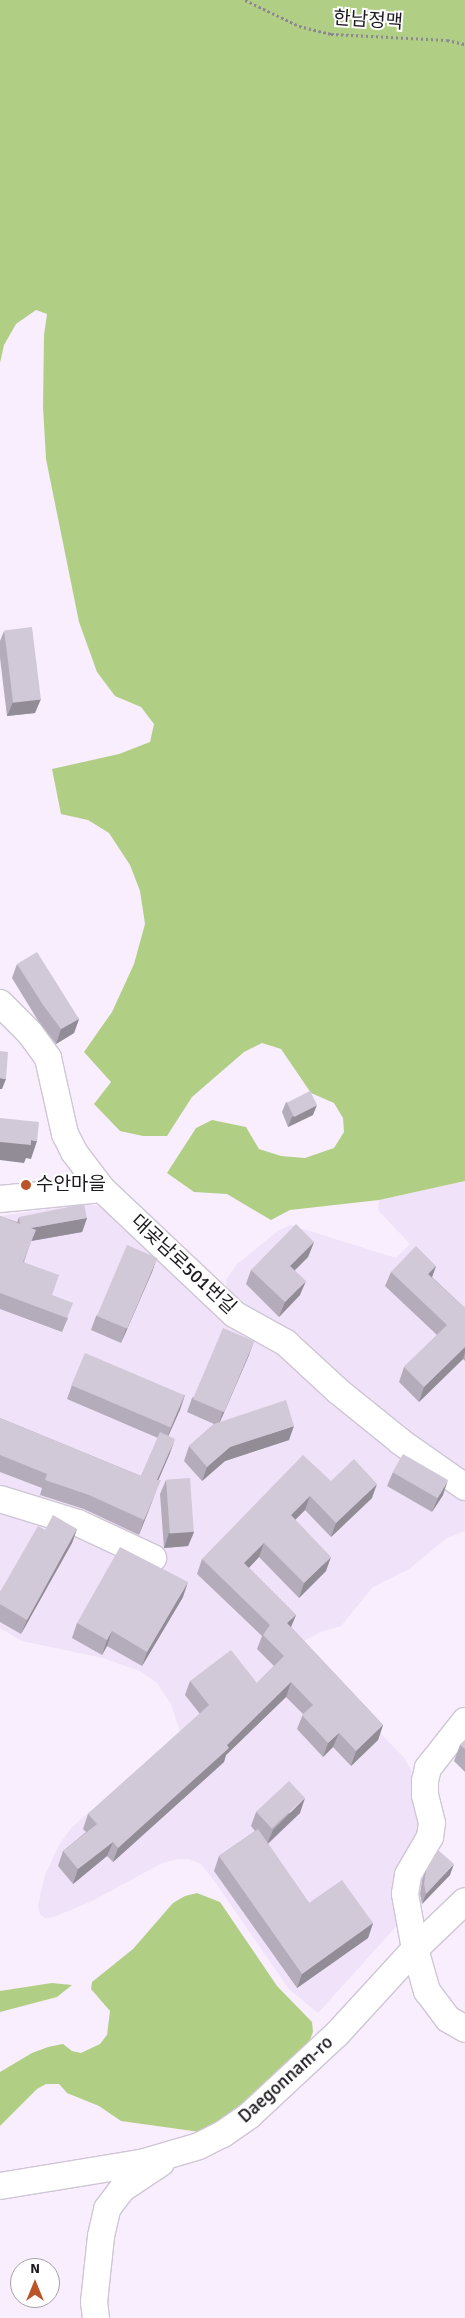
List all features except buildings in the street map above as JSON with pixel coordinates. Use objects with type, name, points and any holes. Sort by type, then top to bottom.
[{"type":"street","name":"대곶남로501번길","points":[[0,1003],[30,1033],[48,1058],[65,1134],[74,1152],[102,1189],[234,1314],[286,1344],[338,1391],[401,1442],[465,1487]]},
{"type":"street","points":[[0,1199],[102,1189]]},
{"type":"street","points":[[0,1499],[78,1523],[153,1558]]},
{"type":"street","points":[[465,1721],[428,1768],[425,1781],[425,1795],[432,1822],[430,1837],[408,1874],[406,1894],[415,1949],[427,1991],[448,2019],[465,2029]]},
{"type":"street","name":"Daegonnam-ro","points":[[0,2186],[141,2163],[174,2155],[224,2134],[250,2115],[337,2034],[415,1949],[465,1902]]},
{"type":"street","points":[[96,2318],[94,2302],[101,2236],[107,2209],[122,2189],[174,2155]]},
{"type":"path","name":"한남정맥","points":[[245,0],[299,26],[331,34],[447,40],[465,44]]},
{"type":"shaded area","points":[[465,1181],[465,1477],[342,1379],[292,1330],[256,1315],[227,1288],[226,1280],[237,1264],[278,1231],[290,1225],[396,1258],[410,1244],[378,1210],[379,1200]]},
{"type":"shaded area","points":[[84,1204],[106,1207],[394,1449],[465,1500],[465,1531],[447,1538],[409,1569],[373,1587],[341,1626],[320,1632],[297,1645],[405,1759],[411,1770],[412,1803],[421,1826],[401,1921],[318,2013],[289,1989],[215,1882],[201,1864],[189,1859],[178,1859],[162,1863],[94,1900],[54,1917],[45,1918],[40,1914],[38,1905],[45,1875],[59,1845],[72,1827],[180,1732],[171,1704],[157,1683],[140,1671],[103,1658],[22,1641],[0,1628],[0,1216]]},
{"type":"green space","points":[[0,0],[465,0],[465,1181],[379,1200],[290,1210],[271,1220],[227,1194],[194,1192],[167,1173],[196,1128],[212,1120],[246,1127],[259,1149],[281,1156],[305,1158],[334,1148],[344,1132],[343,1118],[334,1103],[311,1093],[281,1049],[262,1043],[244,1052],[192,1097],[167,1136],[143,1136],[120,1131],[94,1104],[111,1082],[84,1052],[112,1012],[134,964],[145,924],[140,891],[130,865],[109,833],[88,820],[61,814],[52,769],[119,754],[150,742],[154,724],[141,707],[115,696],[97,672],[79,622],[46,459],[43,407],[44,335],[47,314],[36,310],[16,324],[4,345],[0,363]]},
{"type":"green space","points":[[197,1893],[220,1902],[277,1986],[312,2022],[313,2032],[309,2042],[242,2109],[200,2132],[121,2121],[99,2106],[67,2093],[59,2084],[46,2084],[37,2089],[0,2126],[0,2072],[32,2053],[48,2047],[63,2044],[72,2051],[81,2053],[100,2044],[107,2035],[110,2011],[91,1989],[92,1982],[133,1949],[173,1903],[185,1896]]},
{"type":"green space","points":[[52,1983],[72,1985],[57,1997],[0,2012],[0,1991]]},
{"type":"place","name":"수안마을","points":[[26,1185]]}]
